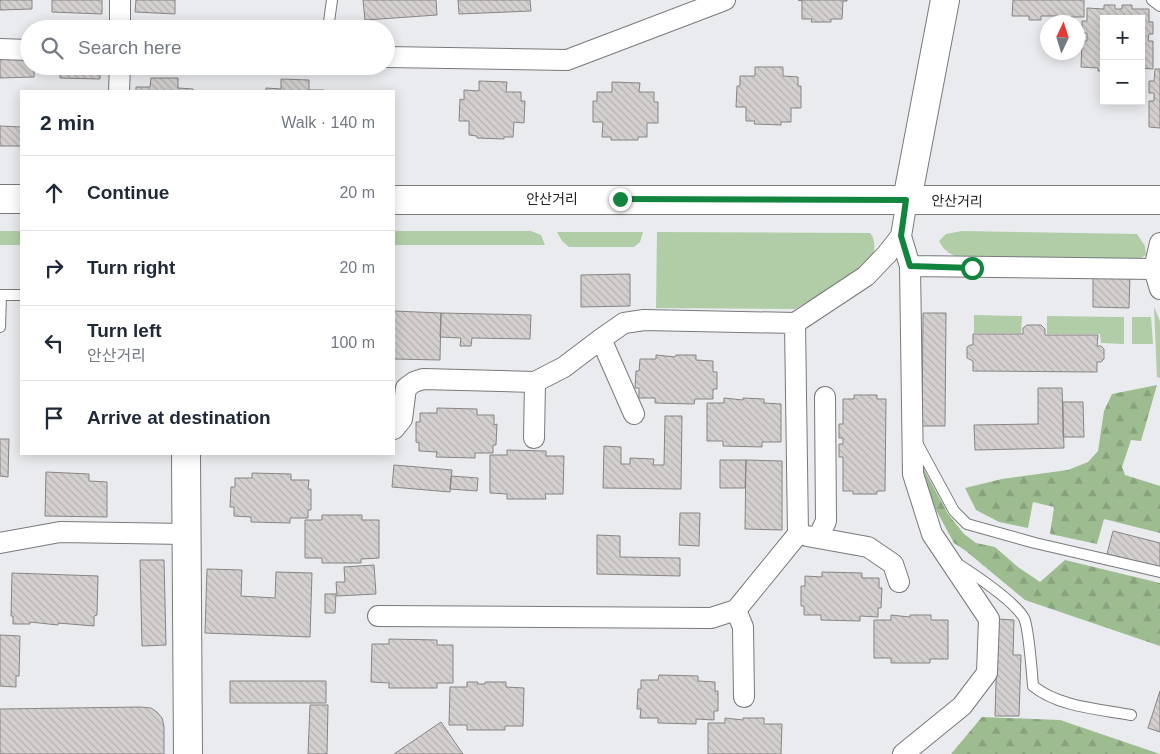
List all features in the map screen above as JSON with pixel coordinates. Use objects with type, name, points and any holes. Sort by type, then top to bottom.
[{"type":"main road","points":[[906,200],[945,0]]},
{"type":"main road","points":[[0,199],[20,199]]},
{"type":"main road","name":"안산거리","points":[[395,200],[906,200],[1037,202],[1160,200]]},
{"type":"main road","points":[[186,455],[188,754]]},
{"type":"street","points":[[120,0],[120,20]]},
{"type":"street","points":[[395,57],[567,60],[726,0]]},
{"type":"street","points":[[0,49],[20,50]]},
{"type":"street","points":[[119,90],[120,75]]},
{"type":"street","points":[[903,754],[962,706],[987,673],[989,619],[932,534],[913,474],[910,266],[901,236],[906,200]]},
{"type":"street","points":[[395,428],[402,419],[406,388],[414,382],[423,379],[535,382],[564,367],[624,324],[644,320],[796,323],[866,276],[901,236]]},
{"type":"street","points":[[1160,243],[1154,269],[1160,289]]},
{"type":"street","points":[[910,266],[1154,269]]},
{"type":"street","points":[[378,616],[711,618],[736,610],[798,534],[796,323]]},
{"type":"street","points":[[601,339],[634,414]]},
{"type":"street","points":[[534,438],[535,382]]},
{"type":"street","points":[[818,538],[826,520],[825,397]]},
{"type":"street","points":[[0,543],[60,532],[186,534]]},
{"type":"street","points":[[798,534],[868,547],[893,564],[898,582]]},
{"type":"street","points":[[736,610],[743,627],[744,697]]},
{"type":"lane","points":[[329,20],[332,0]]},
{"type":"lane","points":[[1152,0],[1160,6]]},
{"type":"lane","points":[[0,327],[0,295],[20,295]]},
{"type":"lane","points":[[913,436],[954,511],[967,524],[1035,543],[1160,572]]},
{"type":"lane","points":[[947,557],[982,578],[1017,609],[1024,619],[1033,686],[1041,693],[1069,703],[1131,715]]},
{"type":"green space","points":[[0,231],[20,231],[20,245],[0,245]]},
{"type":"green space","points":[[395,231],[531,231],[541,235],[545,245],[395,245]]},
{"type":"green space","points":[[962,231],[1137,234],[1145,246],[1146,255],[1138,260],[973,260],[957,257],[949,253],[939,241],[946,234]]},
{"type":"green space","points":[[557,232],[643,232],[640,242],[634,247],[569,247],[562,241]]},
{"type":"green space","points":[[657,232],[870,233],[874,240],[874,252],[872,264],[795,309],[656,308]]},
{"type":"green space","points":[[1154,307],[1160,321],[1160,378],[1157,377]]},
{"type":"green space","points":[[974,315],[1022,316],[1021,333],[974,333]]},
{"type":"green space","points":[[1047,316],[1124,317],[1124,344],[1101,343],[1100,334],[1047,334]]},
{"type":"green space","points":[[1132,317],[1151,317],[1153,344],[1132,344]]},
{"type":"green space","points":[[1157,385],[1141,441],[1131,440],[1122,467],[1125,475],[1160,486],[1160,533],[1104,519],[1097,544],[1050,534],[1054,507],[1033,502],[1028,528],[999,522],[976,510],[965,488],[1002,479],[1068,470],[1088,462],[1098,451],[1104,411],[1112,394]]},
{"type":"green space","points":[[921,464],[948,514],[964,534],[976,543],[995,547],[1018,567],[1040,582],[1065,560],[1160,583],[1160,646],[1025,600],[954,543],[930,499]]},
{"type":"green space","points":[[982,717],[1060,720],[1160,754],[951,754]]},
{"type":"building","points":[[0,0],[32,0],[32,9],[0,10]]},
{"type":"building","points":[[52,0],[102,0],[102,14],[52,12]]},
{"type":"building","points":[[136,0],[175,0],[175,14],[135,12]]},
{"type":"building","points":[[363,0],[436,0],[437,15],[365,20]]},
{"type":"building","points":[[458,0],[530,0],[531,11],[459,14]]},
{"type":"building","points":[[798,0],[847,1],[843,1],[842,19],[831,19],[831,22],[811,22],[812,19],[802,19],[802,1]]},
{"type":"building","points":[[1013,0],[1084,0],[1084,15],[1040,15],[1040,20],[1029,20],[1029,16],[1012,16]]},
{"type":"building","points":[[1104,5],[1115,5],[1115,9],[1122,9],[1122,5],[1132,5],[1132,9],[1149,9],[1149,22],[1153,22],[1153,34],[1149,34],[1148,41],[1153,41],[1153,69],[1145,68],[1145,15],[1100,15],[1100,71],[1098,71],[1098,68],[1081,67],[1081,60],[1085,60],[1085,41],[1087,41],[1085,21],[1087,21],[1087,8],[1104,9]]},
{"type":"building","points":[[20,55],[20,75],[34,75],[34,77],[0,78],[0,56]]},
{"type":"building","points":[[755,67],[783,67],[783,76],[798,77],[798,86],[801,86],[801,108],[791,108],[791,122],[781,122],[781,125],[754,124],[755,121],[746,121],[746,107],[736,107],[737,86],[740,86],[740,76],[755,76]]},
{"type":"building","points":[[1155,69],[1160,69],[1160,128],[1149,127],[1149,101],[1154,101],[1154,93],[1149,93],[1149,81],[1154,81]]},
{"type":"building","points":[[60,75],[100,75],[100,79],[60,78]]},
{"type":"building","points":[[151,78],[178,78],[178,88],[193,90],[136,90],[136,87],[150,87]]},
{"type":"building","points":[[281,79],[309,80],[309,90],[266,90],[266,88],[281,89]]},
{"type":"building","points":[[479,81],[507,82],[506,92],[521,92],[521,101],[525,101],[524,123],[514,122],[513,137],[504,137],[504,139],[477,138],[477,136],[469,135],[469,121],[459,121],[460,99],[464,100],[464,90],[479,91]]},
{"type":"building","points":[[612,82],[640,83],[639,92],[654,92],[654,102],[658,102],[658,123],[647,123],[647,137],[638,137],[638,140],[611,140],[611,137],[602,137],[603,122],[593,122],[593,101],[597,101],[597,92],[612,92]]},
{"type":"building","points":[[0,126],[20,127],[20,146],[0,146]]},
{"type":"building","points":[[630,274],[630,306],[581,307],[581,275]]},
{"type":"building","points":[[1093,275],[1130,275],[1129,308],[1093,307]]},
{"type":"building","points":[[395,311],[441,313],[440,360],[395,359]]},
{"type":"building","points":[[441,313],[531,315],[530,339],[472,338],[471,346],[460,346],[461,338],[440,337]]},
{"type":"building","points":[[923,313],[946,313],[945,426],[922,426]]},
{"type":"building","points":[[1027,325],[1041,325],[1045,329],[1045,335],[1098,335],[1097,346],[1101,346],[1104,349],[1104,359],[1101,362],[1097,362],[1097,372],[973,371],[973,361],[967,358],[967,347],[973,345],[973,334],[1023,334],[1023,328]]},
{"type":"building","points":[[656,355],[675,357],[676,355],[696,355],[696,360],[713,361],[713,372],[717,372],[717,389],[713,389],[713,399],[695,399],[694,404],[655,403],[655,398],[639,398],[639,388],[635,388],[636,371],[639,371],[640,359],[656,359]]},
{"type":"building","points":[[1038,388],[1062,388],[1064,448],[975,450],[974,425],[1038,424]]},
{"type":"building","points":[[854,395],[877,395],[877,399],[886,399],[885,491],[877,491],[877,494],[853,494],[853,491],[843,491],[843,457],[839,457],[839,444],[843,444],[843,438],[839,438],[839,424],[843,424],[843,399],[854,399]]},
{"type":"building","points":[[724,398],[743,400],[743,398],[764,399],[764,403],[781,404],[781,442],[762,442],[762,447],[723,446],[723,441],[707,441],[707,403],[724,403]]},
{"type":"building","points":[[1063,402],[1083,402],[1084,437],[1063,437]]},
{"type":"building","points":[[437,408],[477,409],[477,415],[494,415],[494,425],[497,424],[496,445],[493,445],[493,453],[475,453],[475,458],[436,457],[437,452],[419,451],[419,443],[416,442],[416,422],[420,422],[420,413],[437,413]]},
{"type":"building","points":[[665,416],[682,416],[681,489],[603,488],[604,446],[621,447],[621,464],[630,464],[630,458],[654,459],[653,465],[664,465]]},
{"type":"building","points":[[0,439],[9,439],[8,477],[0,476]]},
{"type":"building","points":[[507,450],[546,451],[546,456],[564,456],[563,494],[545,494],[546,499],[507,499],[507,494],[490,493],[490,455],[507,455]]},
{"type":"building","points":[[720,460],[746,460],[745,488],[720,488]]},
{"type":"building","points":[[746,460],[782,461],[782,530],[745,529]]},
{"type":"building","points":[[394,465],[452,470],[450,492],[392,487]]},
{"type":"building","points":[[46,472],[89,474],[89,481],[107,482],[107,517],[45,516]]},
{"type":"building","points":[[252,473],[291,474],[291,480],[309,480],[308,489],[311,489],[311,510],[308,510],[308,518],[290,518],[290,523],[251,522],[251,517],[234,516],[234,507],[230,507],[231,487],[235,487],[235,478],[252,478]]},
{"type":"building","points":[[451,476],[478,478],[477,491],[450,489]]},
{"type":"building","points":[[680,513],[700,513],[699,546],[679,545]]},
{"type":"building","points":[[322,515],[362,515],[362,520],[379,520],[379,558],[361,559],[361,563],[322,563],[322,558],[305,558],[305,520],[322,520]]},
{"type":"building","points":[[1113,531],[1160,543],[1160,567],[1107,554]]},
{"type":"building","points":[[597,535],[620,536],[620,557],[680,558],[680,576],[597,574]]},
{"type":"building","points":[[140,560],[164,560],[166,645],[142,646]]},
{"type":"building","points":[[374,565],[376,594],[337,596],[336,582],[345,582],[344,567]]},
{"type":"building","points":[[207,569],[242,570],[241,596],[275,598],[276,572],[312,573],[310,637],[205,633]]},
{"type":"building","points":[[822,572],[862,573],[862,578],[879,578],[879,588],[882,588],[881,608],[878,608],[878,617],[860,616],[860,621],[821,620],[821,615],[804,615],[804,606],[801,606],[801,586],[805,586],[805,576],[822,577]]},
{"type":"building","points":[[12,573],[98,576],[97,615],[94,616],[94,626],[30,622],[30,624],[13,624],[13,616],[11,616]]},
{"type":"building","points":[[325,594],[336,594],[335,613],[325,613]]},
{"type":"building","points":[[891,615],[910,617],[910,615],[931,615],[931,620],[948,620],[948,659],[930,659],[930,663],[891,663],[891,658],[874,658],[874,620],[891,620]]},
{"type":"building","points":[[998,619],[1014,620],[1013,655],[1021,655],[1019,716],[995,716]]},
{"type":"building","points":[[0,635],[20,636],[19,676],[16,676],[16,687],[0,686]]},
{"type":"building","points":[[389,639],[437,640],[437,645],[453,645],[453,683],[437,683],[437,688],[389,688],[389,683],[371,682],[372,644],[389,644]]},
{"type":"building","points":[[659,675],[698,676],[698,681],[715,682],[715,691],[718,691],[718,711],[714,711],[714,720],[696,719],[696,724],[658,723],[658,718],[640,718],[641,709],[637,709],[638,689],[641,689],[641,680],[658,680]]},
{"type":"building","points":[[230,681],[326,681],[326,703],[230,703]]},
{"type":"building","points":[[467,682],[485,684],[485,682],[506,682],[506,687],[524,688],[523,726],[505,726],[505,730],[467,730],[467,725],[449,725],[450,687],[467,687]]},
{"type":"building","points":[[1160,691],[1160,732],[1148,728]]},
{"type":"building","points":[[310,705],[328,705],[327,754],[308,754]]},
{"type":"building","points":[[151,708],[162,718],[164,726],[164,754],[0,754],[0,709]]},
{"type":"building","points":[[725,718],[743,720],[743,718],[764,718],[764,724],[782,724],[781,754],[708,754],[708,723],[725,723]]},
{"type":"building","points":[[441,722],[463,754],[394,754]]},
{"type":"route","points":[[620,199],[906,200],[901,236],[910,266],[972,268]]}]
